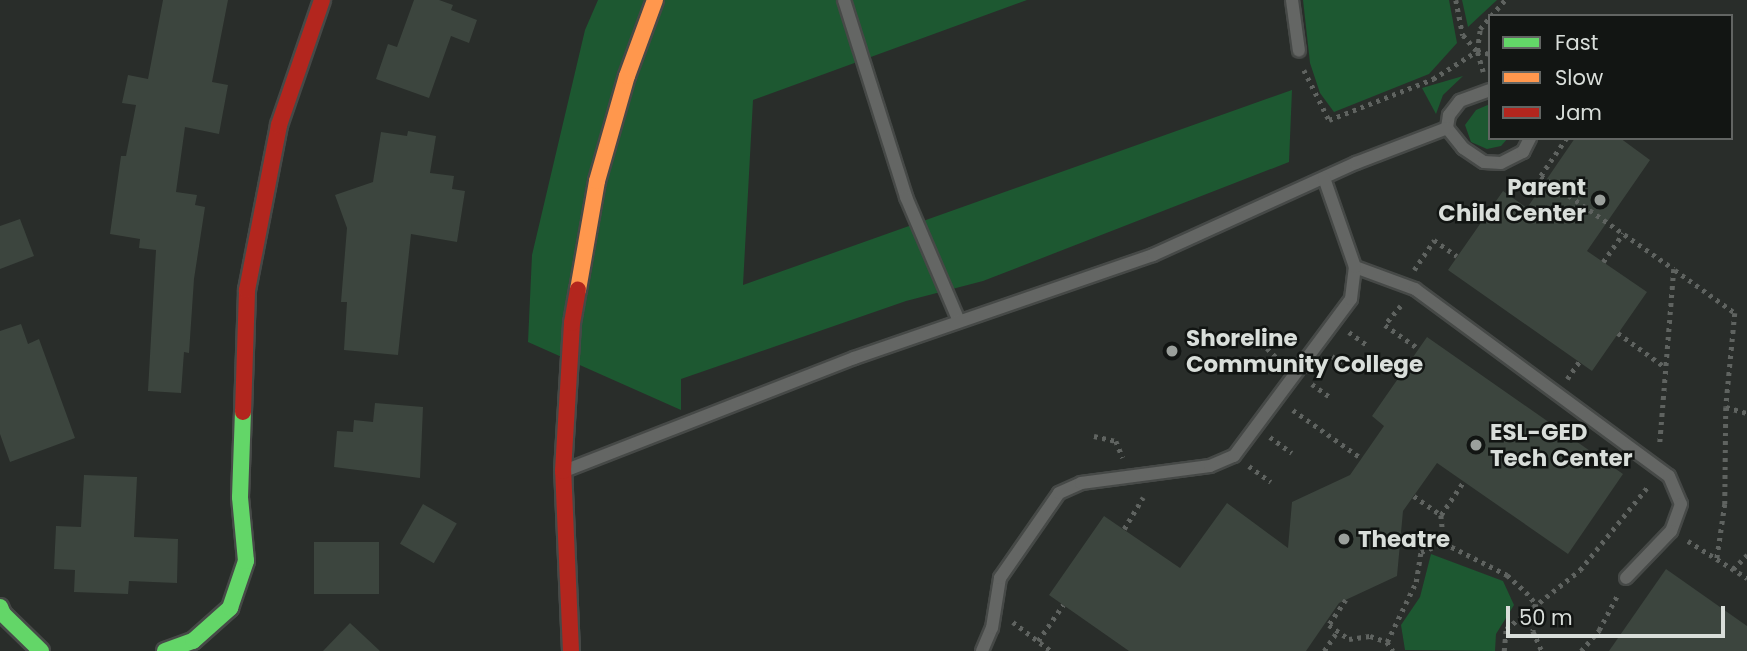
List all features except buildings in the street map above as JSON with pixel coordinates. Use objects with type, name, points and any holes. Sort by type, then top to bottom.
[{"type":"street","points":[[165,651],[193,641],[230,608],[246,561],[240,497],[247,290],[279,125],[322,0]]},
{"type":"street","points":[[572,651],[563,471],[572,323],[585,237],[597,181],[626,76],[655,0]]},
{"type":"street","points":[[0,607],[3,614],[41,651]]},
{"type":"lane","points":[[844,0],[906,197],[959,321]]},
{"type":"lane","points":[[1292,0],[1299,51]]},
{"type":"lane","points":[[1488,91],[1460,101],[1449,115],[1447,128],[1464,148],[1493,164],[1516,158],[1529,140]]},
{"type":"lane","points":[[563,471],[854,358],[1153,255],[1324,178],[1447,128]]},
{"type":"lane","points":[[982,651],[996,608],[1000,578],[1009,562],[1065,489],[1081,483],[1210,466],[1237,454],[1351,299],[1355,267],[1324,178]]},
{"type":"lane","points":[[1355,267],[1415,289],[1669,476],[1681,504],[1671,531],[1626,578]]},
{"type":"path","points":[[1457,0],[1463,35],[1477,51],[1488,54]]},
{"type":"path","points":[[1492,14],[1504,0]]},
{"type":"path","points":[[1299,51],[1315,95],[1329,120],[1433,79],[1477,51],[1480,29],[1488,19]]},
{"type":"path","points":[[1566,140],[1541,176],[1735,313],[1726,407],[1725,504],[1717,559]]},
{"type":"path","points":[[1603,262],[1623,233]]},
{"type":"path","points":[[1418,264],[1434,240],[1457,256]]},
{"type":"path","points":[[1504,651],[1506,629],[1580,569],[1653,480],[1658,467],[1674,269]]},
{"type":"path","points":[[1385,325],[1419,349]]},
{"type":"path","points":[[1618,334],[1666,368]]},
{"type":"path","points":[[1236,336],[1267,348],[1278,359]]},
{"type":"path","points":[[1325,351],[1351,369]]},
{"type":"path","points":[[1573,370],[1579,362]]},
{"type":"path","points":[[1305,379],[1331,397]]},
{"type":"path","points":[[1286,405],[1361,458]]},
{"type":"path","points":[[1726,407],[1747,413]]},
{"type":"path","points":[[1266,434],[1292,453]]},
{"type":"path","points":[[1094,436],[1116,441],[1124,462]]},
{"type":"path","points":[[1245,463],[1271,482]]},
{"type":"path","points":[[1444,543],[1441,515],[1464,481]]},
{"type":"path","points":[[1414,496],[1441,515]]},
{"type":"path","points":[[1124,529],[1143,497]]},
{"type":"path","points":[[1671,531],[1747,578]]},
{"type":"path","points":[[1387,642],[1416,582],[1421,552],[1444,543],[1507,575],[1536,604]]},
{"type":"path","points":[[1733,569],[1747,555]]},
{"type":"path","points":[[1581,651],[1599,630],[1626,578]]},
{"type":"path","points":[[1346,600],[1329,625],[1349,639],[1370,636],[1387,642],[1393,651]]},
{"type":"path","points":[[1536,604],[1533,631],[1542,651]]},
{"type":"path","points":[[1038,641],[1063,605]]},
{"type":"path","points":[[996,608],[1051,651]]},
{"type":"path","points":[[1324,651],[1337,631]]},
{"type":"green space","points":[[598,0],[1027,0],[753,100],[743,285],[1292,90],[1289,162],[983,281],[906,301],[681,379],[681,410],[528,342],[532,255],[585,30]]},
{"type":"green space","points":[[1303,0],[1449,0],[1457,43],[1429,74],[1334,112],[1320,93],[1310,63]]},
{"type":"green space","points":[[1462,0],[1497,0],[1468,27]]},
{"type":"green space","points":[[1463,76],[1443,95],[1436,114],[1422,88]]},
{"type":"green space","points":[[1488,105],[1488,140],[1506,140],[1501,146],[1487,149],[1471,142],[1465,125],[1476,110]]},
{"type":"green space","points":[[1431,554],[1503,581],[1514,605],[1496,634],[1495,651],[1405,650],[1401,625],[1420,597]]},
{"type":"traffic: fast","points":[[165,651],[193,641],[230,608],[246,561],[240,497],[243,412]]},
{"type":"traffic: fast","points":[[0,607],[3,614],[41,651]]},
{"type":"traffic: slow","points":[[578,290],[597,181],[627,76],[655,0]]},
{"type":"traffic: jam","points":[[243,412],[247,290],[279,125],[322,0]]},
{"type":"traffic: jam","points":[[571,651],[563,471],[572,323],[578,290]]},
{"type":"place","name":"Parent Child Center","points":[[1600,200]]},
{"type":"place","name":"Shoreline Community College","points":[[1172,351]]},
{"type":"place","name":"ESL-GED Tech Center","points":[[1476,445]]},
{"type":"place","name":"Theatre","points":[[1344,539]]}]
